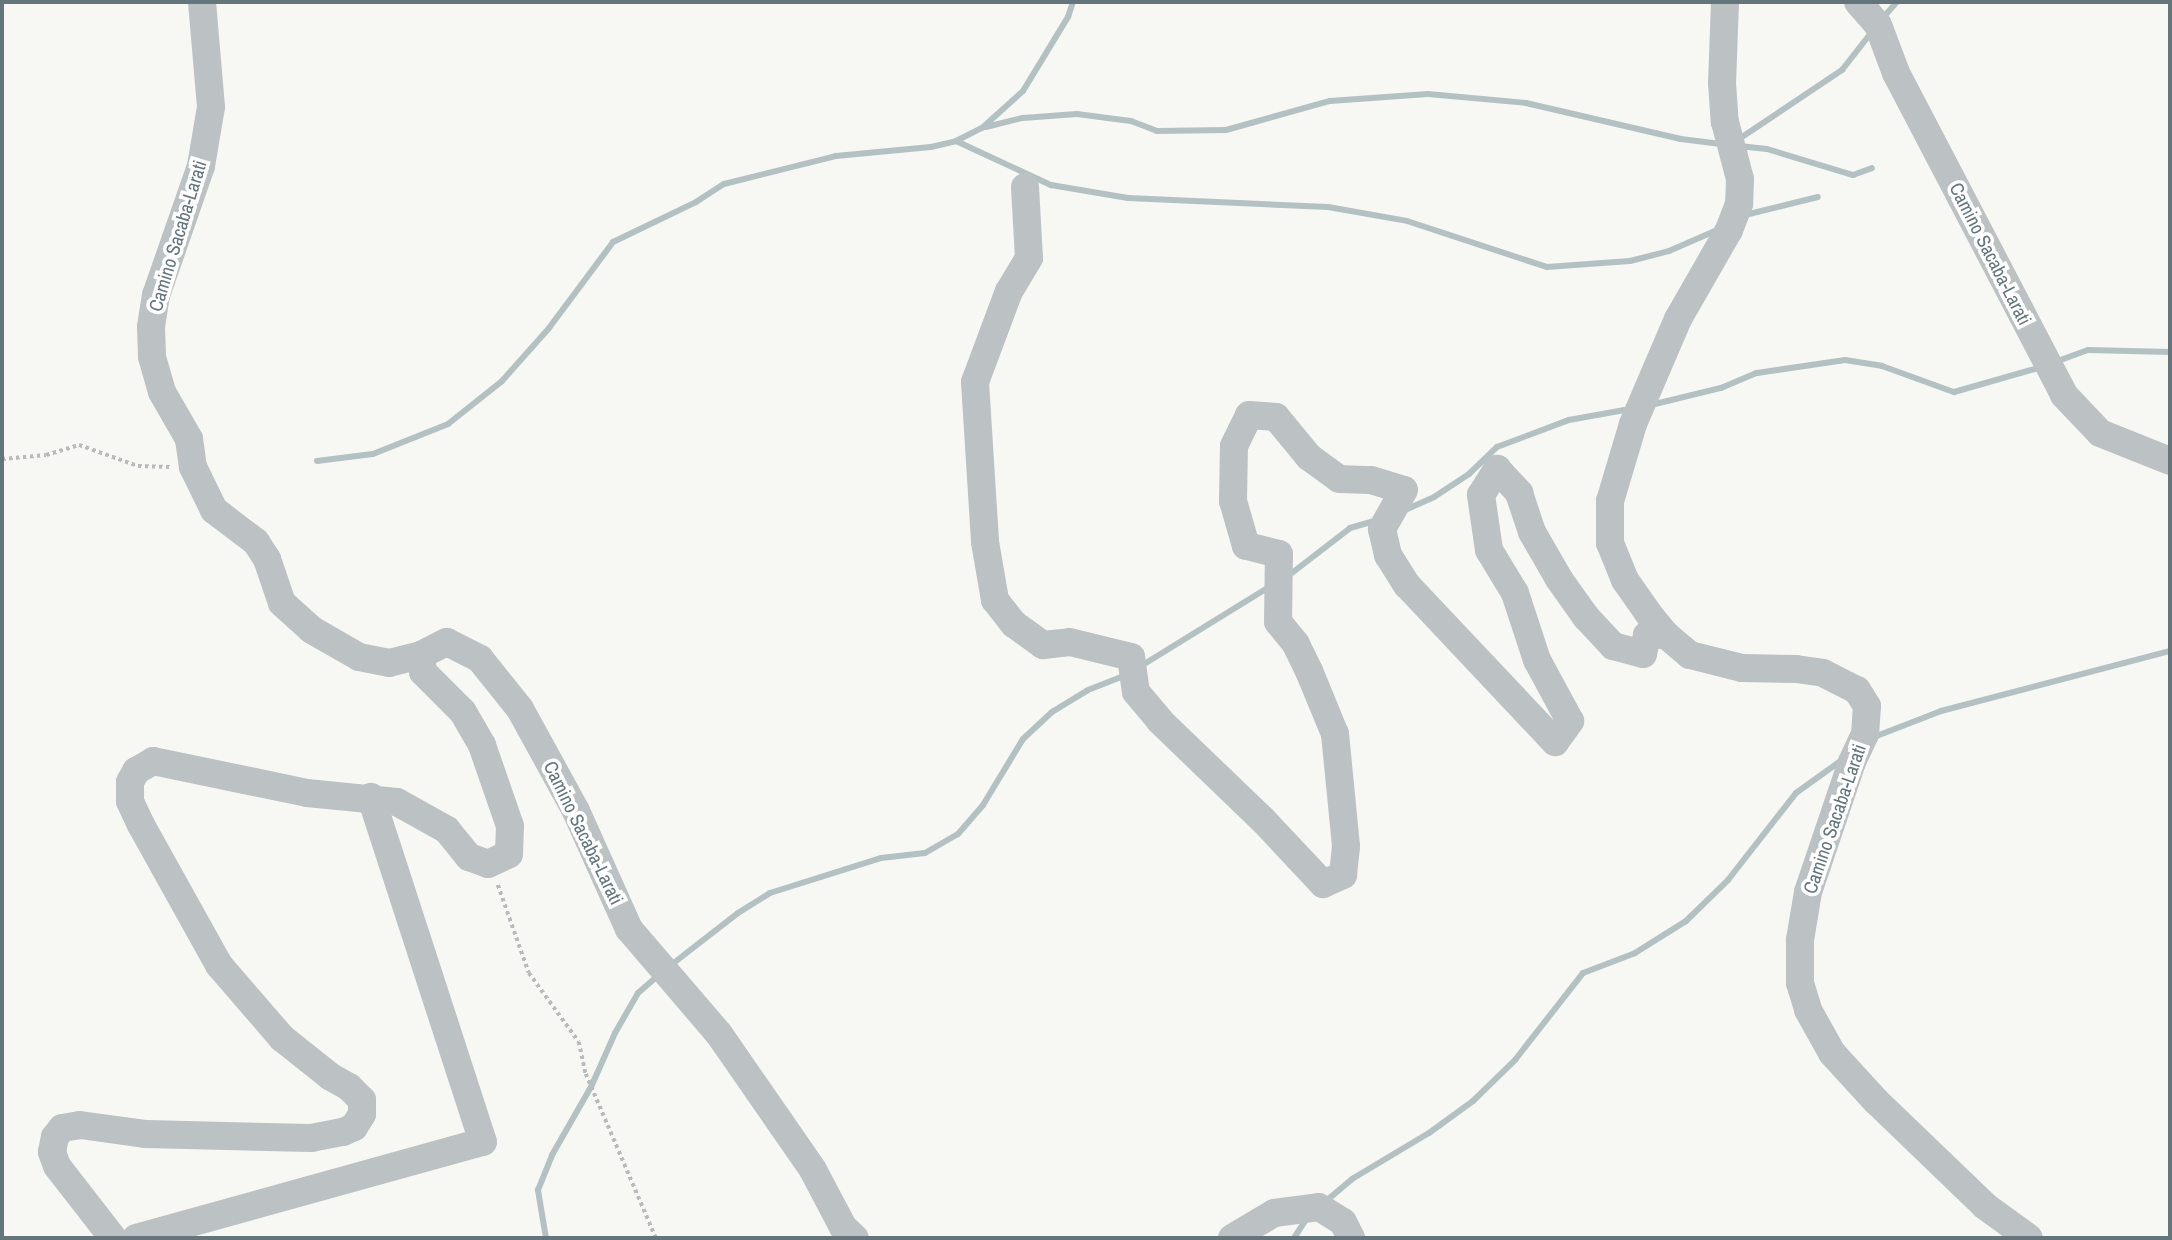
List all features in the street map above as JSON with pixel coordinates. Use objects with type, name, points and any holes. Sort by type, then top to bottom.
[{"type":"street","name":"Camino Sacaba-Larati","points":[[202,2],[211,107],[201,166],[156,295],[151,327],[152,357],[162,392],[189,439],[193,467],[214,510],[256,542],[267,559],[282,603],[312,630],[359,657],[388,663],[421,655],[447,642],[480,659],[520,709],[576,811],[629,929],[719,1034],[813,1170],[843,1227],[855,1238]]},
{"type":"street","name":"Camino Sacaba-Larati","points":[[1725,2],[1724,109],[1740,178],[1739,204],[1729,230],[1678,319],[1633,424],[1610,502],[1610,543],[1625,580],[1666,635],[1690,655],[1716,664],[1823,673],[1857,690],[1867,706],[1865,734],[1852,762],[1808,892],[1800,940],[1800,983],[1808,1010],[1832,1053],[1876,1101],[1985,1206],[2029,1238]]},
{"type":"street","name":"Camino Sacaba-Larati","points":[[1858,2],[1878,25],[1896,74],[2064,395],[2100,433],[2170,461]]},
{"type":"street","points":[[1025,187],[1029,258],[1004,303],[975,382],[985,542],[995,600],[1014,624],[1043,645],[1070,642],[1131,657],[1136,692],[1152,712],[1263,820],[1323,884],[1343,875],[1346,846],[1335,734],[1310,671],[1296,644],[1278,622],[1279,554],[1246,545],[1233,501],[1234,446],[1249,415],[1276,417],[1309,457],[1339,479],[1371,480],[1404,490],[1382,529],[1388,555],[1407,585],[1555,742],[1570,721],[1537,660],[1514,593],[1489,550],[1481,495],[1497,469],[1519,493],[1532,532],[1559,579],[1586,617],[1613,646],[1643,654],[1647,635],[1666,635]]},
{"type":"street","points":[[113,1238],[57,1166],[52,1152],[55,1137],[62,1128],[80,1125],[146,1134],[312,1138],[354,1127],[362,1114],[362,1100],[349,1087],[331,1077],[282,1038],[219,965],[130,801],[130,782],[136,771],[153,761],[307,793],[371,797],[397,802],[447,830],[469,857],[488,864],[509,854],[510,826],[482,745],[462,711],[422,671],[421,655]]},
{"type":"street","points":[[136,1238],[483,1142],[371,797]]},
{"type":"street","points":[[1232,1238],[1274,1213],[1319,1207],[1343,1222],[1351,1238]]},
{"type":"path","points":[[2,459],[46,455],[79,445],[138,467],[193,467]]},
{"type":"path","points":[[488,864],[529,973],[579,1042],[586,1074],[656,1238]]},
{"type":"waterway","points":[[317,461],[373,454],[448,424],[502,381],[549,328],[613,242],[696,202],[724,184],[836,156],[931,147],[956,141],[982,128],[1023,91],[1068,17],[1073,2]]},
{"type":"waterway","points":[[1882,19],[1897,2]]},
{"type":"waterway","points":[[1736,141],[1842,70],[1871,33]]},
{"type":"waterway","points":[[986,127],[1023,118],[1077,114],[1131,121],[1157,131],[1226,130],[1330,101],[1428,94],[1526,103],[1681,139],[1721,144]]},
{"type":"waterway","points":[[956,141],[1051,185],[1128,198],[1328,207],[1407,221],[1547,267],[1630,261],[1669,251],[1717,230]]},
{"type":"waterway","points":[[1739,146],[1767,149],[1853,175],[1872,168]]},
{"type":"waterway","points":[[1745,215],[1818,197]]},
{"type":"waterway","points":[[2055,362],[2088,350],[2170,352]]},
{"type":"waterway","points":[[1651,405],[1721,388],[1757,373],[1845,360],[1882,366],[1954,392],[2042,367]]},
{"type":"waterway","points":[[1405,510],[1434,497],[1469,474],[1497,447],[1569,420],[1630,409]]},
{"type":"waterway","points":[[1288,576],[1350,528],[1378,520]]},
{"type":"waterway","points":[[1141,666],[1269,587]]},
{"type":"waterway","points":[[1874,737],[1941,711],[2170,651]]},
{"type":"waterway","points":[[671,965],[738,913],[770,893],[881,858],[925,853],[958,834],[983,805],[1023,739],[1052,712],[1088,690],[1126,675]]},
{"type":"waterway","points":[[1326,1201],[1352,1179],[1429,1133],[1473,1101],[1515,1060],[1583,973],[1635,953],[1686,921],[1728,880],[1796,793],[1842,760]]},
{"type":"waterway","points":[[546,1238],[538,1190],[552,1155],[591,1087],[615,1033],[638,993],[660,974]]},
{"type":"waterway","points":[[1294,1238],[1307,1218]]}]
